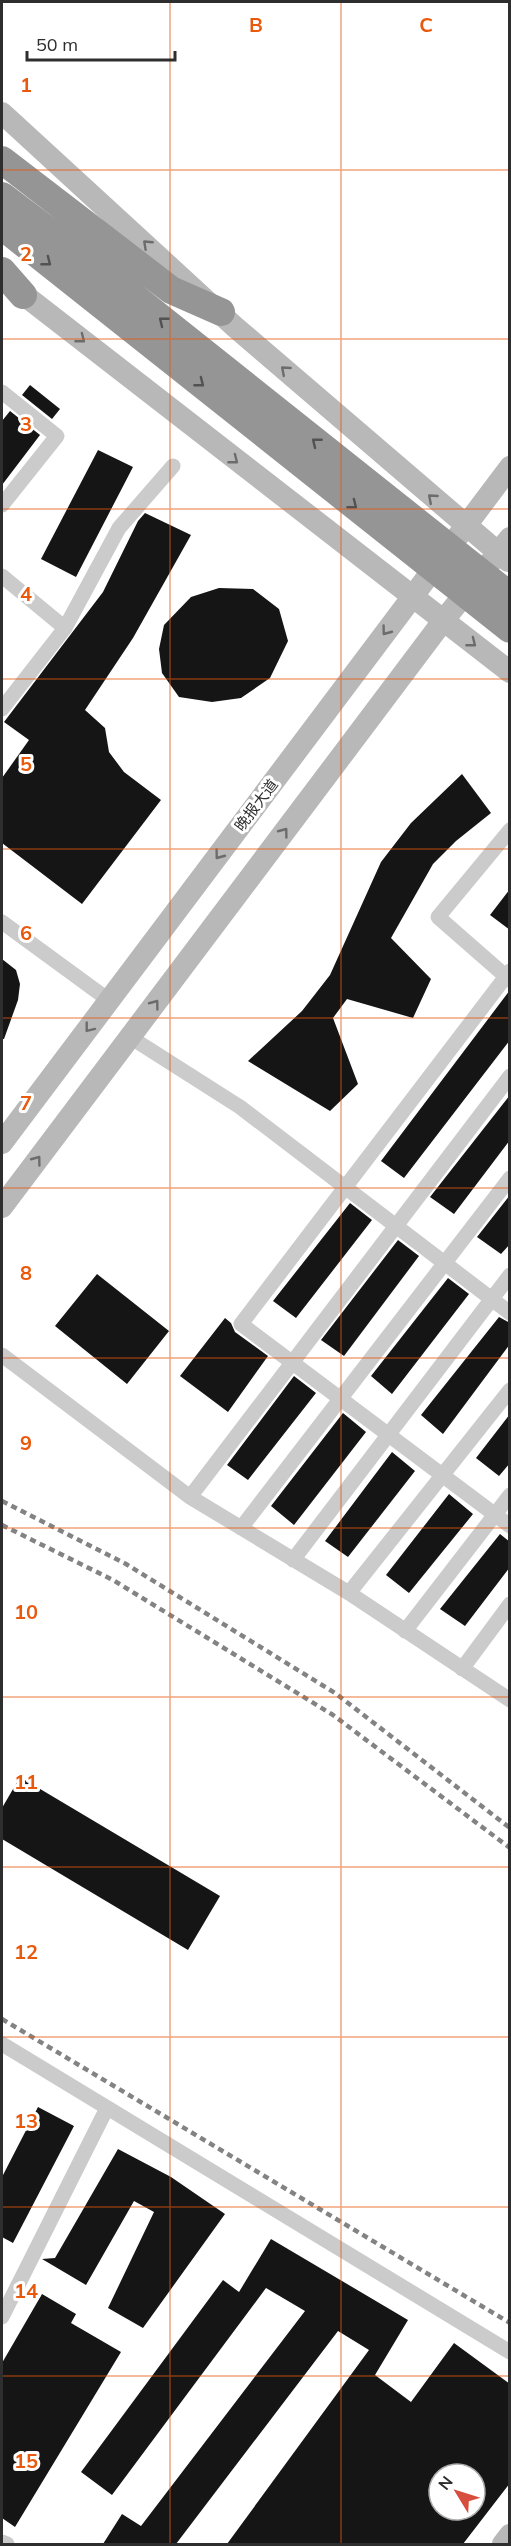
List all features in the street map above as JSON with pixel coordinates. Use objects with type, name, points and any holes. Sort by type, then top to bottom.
[{"type":"highway","points":[[10,167],[171,290],[221,312]]},
{"type":"highway","points":[[2,196],[104,273],[510,596]]},
{"type":"highway","points":[[2,226],[510,629]]},
{"type":"highway","points":[[2,271],[12,286]]},
{"type":"main road","points":[[2,112],[235,327],[465,526],[506,551],[443,621],[2,1207]]},
{"type":"main road","points":[[12,286],[510,672]]},
{"type":"main road","name":"晚报大道","points":[[2,1143],[510,468]]},
{"type":"main road","points":[[503,2544],[510,2535]]},
{"type":"street","points":[[2,393],[57,436],[2,505]]},
{"type":"street","points":[[2,709],[65,628],[119,528],[173,466]]},
{"type":"street","points":[[2,576],[65,628]]},
{"type":"street","points":[[510,830],[438,917],[508,976],[241,1324],[510,1526]]},
{"type":"street","points":[[2,922],[110,1001]]},
{"type":"street","points":[[130,1037],[240,1107],[510,1313]]},
{"type":"street","points":[[190,1497],[394,1225],[510,1076]]},
{"type":"street","points":[[241,1528],[510,1178]]},
{"type":"street","points":[[293,1560],[510,1275]]},
{"type":"street","points":[[2,1355],[190,1497],[350,1593],[510,1700]]},
{"type":"street","points":[[350,1593],[510,1390]]},
{"type":"street","points":[[405,1631],[510,1494]]},
{"type":"street","points":[[462,1669],[510,1604]]},
{"type":"street","points":[[2,2044],[510,2352]]},
{"type":"street","points":[[2,2317],[107,2108]]},
{"type":"street","points":[[2,2541],[7,2544]]},
{"type":"building","points":[[30,385],[60,409],[52,419],[22,395]]},
{"type":"building","points":[[10,411],[40,435],[2,485],[2,421]]},
{"type":"building","points":[[98,450],[133,467],[76,577],[41,559]]},
{"type":"building","points":[[145,513],[191,535],[133,638],[85,710],[105,728],[109,752],[124,772],[161,800],[82,904],[2,843],[2,778],[29,740],[4,722],[103,592],[138,521]]},
{"type":"building","points":[[219,588],[253,589],[279,609],[288,641],[270,678],[241,698],[212,702],[179,697],[162,673],[159,649],[164,625],[191,597]]},
{"type":"building","points":[[462,774],[491,813],[456,841],[433,864],[391,938],[431,979],[413,1018],[347,999],[333,1018],[358,1084],[330,1111],[248,1061],[302,1011],[330,975],[381,862],[411,823]]},
{"type":"building","points":[[510,889],[510,930],[490,915]]},
{"type":"building","points":[[2,959],[16,970],[20,984],[18,1000],[4,1039],[2,1039]]},
{"type":"building","points":[[510,990],[510,1040],[404,1178],[381,1161]]},
{"type":"building","points":[[510,1095],[510,1140],[454,1214],[430,1197]]},
{"type":"building","points":[[510,1195],[510,1244],[501,1254],[477,1237]]},
{"type":"building","points":[[350,1203],[372,1220],[296,1318],[273,1301]]},
{"type":"building","points":[[398,1240],[419,1256],[344,1356],[321,1340]]},
{"type":"building","points":[[97,1274],[169,1331],[127,1384],[55,1326]]},
{"type":"building","points":[[448,1278],[469,1294],[392,1394],[371,1376]]},
{"type":"building","points":[[499,1317],[510,1323],[510,1344],[443,1434],[421,1415]]},
{"type":"building","points":[[225,1318],[231,1323],[235,1332],[268,1356],[228,1412],[180,1376]]},
{"type":"building","points":[[294,1376],[316,1393],[248,1480],[227,1465]]},
{"type":"building","points":[[343,1413],[366,1432],[294,1525],[271,1506]]},
{"type":"building","points":[[510,1414],[510,1463],[499,1476],[476,1458]]},
{"type":"building","points":[[392,1452],[415,1471],[348,1557],[325,1541]]},
{"type":"building","points":[[449,1494],[473,1514],[409,1593],[386,1575]]},
{"type":"building","points":[[500,1534],[510,1542],[510,1567],[465,1626],[440,1609]]},
{"type":"building","points":[[20,1777],[220,1896],[188,1950],[2,1839],[2,1808]]},
{"type":"building","points":[[38,2107],[74,2126],[13,2243],[2,2237],[2,2177]]},
{"type":"building","points":[[118,2149],[171,2177],[225,2214],[143,2328],[108,2308],[154,2212],[134,2201],[86,2285],[42,2259],[55,2258]]},
{"type":"building","points":[[271,2239],[408,2320],[375,2375],[411,2402],[454,2343],[510,2384],[510,2483],[487,2513],[487,2462],[427,2462],[427,2522],[480,2522],[463,2544],[227,2544],[369,2350],[338,2331],[176,2544],[103,2544],[122,2514],[141,2526],[305,2311],[266,2288],[112,2495],[81,2472],[223,2280],[239,2292]]},
{"type":"building","points":[[42,2294],[76,2314],[71,2323],[121,2352],[15,2527],[2,2518],[2,2363]]},
{"type":"railway","points":[[2,1501],[126,1564],[335,1693],[510,1828]]},
{"type":"railway","points":[[2,1525],[113,1580],[333,1715],[510,1848]]},
{"type":"railway","points":[[2,2019],[510,2323]]}]
